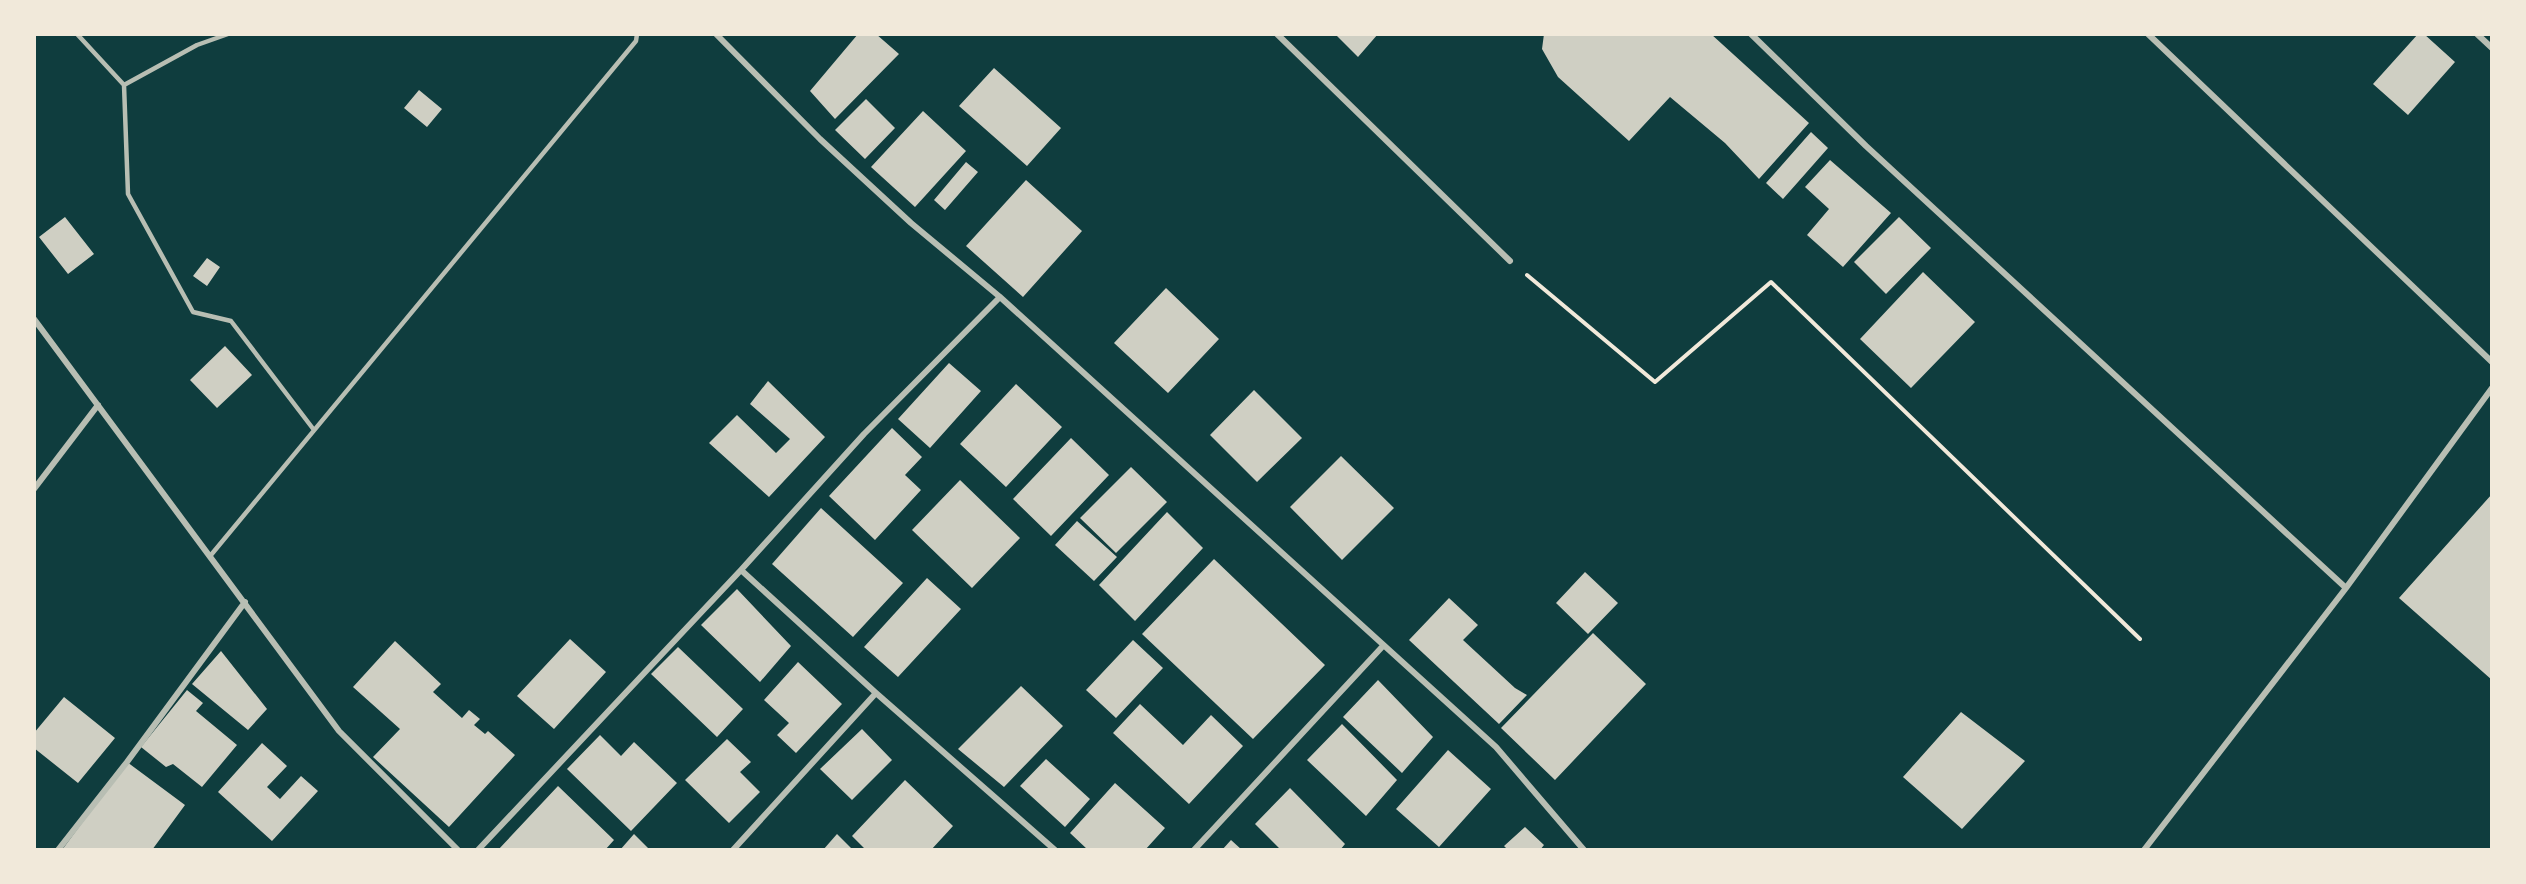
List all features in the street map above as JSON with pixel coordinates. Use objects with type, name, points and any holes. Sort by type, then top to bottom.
[{"type":"street","points":[[716,34],[820,139],[910,223],[1000,297],[1496,747],[1584,849]]},
{"type":"street","points":[[1277,34],[1510,261]]},
{"type":"street","points":[[1751,34],[1866,147],[2346,588]]},
{"type":"street","points":[[2148,34],[2492,362]]},
{"type":"street","points":[[2477,34],[2492,48]]},
{"type":"street","points":[[478,849],[741,570],[864,434],[1000,297]]},
{"type":"street","points":[[34,319],[211,555],[339,731],[458,849]]},
{"type":"street","points":[[2144,849],[2346,588],[2492,388]]},
{"type":"street","points":[[34,489],[98,405]]},
{"type":"street","points":[[741,570],[876,693],[1055,849]]},
{"type":"street","points":[[58,849],[127,762],[245,602]]},
{"type":"street","points":[[1194,849],[1382,646]]},
{"type":"street","points":[[732,849],[876,693]]},
{"type":"lane","points":[[77,34],[124,85],[128,194],[193,312],[231,321],[314,430]]},
{"type":"lane","points":[[124,85],[196,45],[228,34]]},
{"type":"lane","points":[[211,555],[636,40],[637,34]]},
{"type":"path","points":[[1510,261],[1655,382],[1771,282],[2140,639]]},
{"type":"building","points":[[858,34],[876,34],[899,54],[835,119],[810,91]]},
{"type":"building","points":[[1335,34],[1378,34],[1358,57]]},
{"type":"building","points":[[1544,34],[1711,34],[1809,123],[1759,179],[1725,143],[1670,97],[1629,141],[1558,77],[1542,49]]},
{"type":"building","points":[[2418,34],[2424,34],[2455,62],[2408,115],[2373,84]]},
{"type":"building","points":[[994,68],[1061,128],[1027,166],[959,106]]},
{"type":"building","points":[[419,90],[442,109],[427,127],[404,108]]},
{"type":"building","points":[[866,99],[895,128],[865,159],[835,130]]},
{"type":"building","points":[[923,111],[966,151],[915,207],[871,167]]},
{"type":"building","points":[[1811,132],[1828,148],[1783,199],[1766,183]]},
{"type":"building","points":[[1830,160],[1891,213],[1843,267],[1807,235],[1829,209],[1805,187]]},
{"type":"building","points":[[966,162],[978,172],[945,210],[934,200]]},
{"type":"building","points":[[1026,180],[1082,231],[1023,297],[966,246]]},
{"type":"building","points":[[65,217],[94,254],[68,274],[39,237]]},
{"type":"building","points":[[1899,217],[1931,248],[1886,294],[1854,262]]},
{"type":"building","points":[[207,258],[220,267],[207,286],[193,276]]},
{"type":"building","points":[[1923,272],[1975,322],[1911,388],[1860,339]]},
{"type":"building","points":[[1166,288],[1219,339],[1168,393],[1114,343]]},
{"type":"building","points":[[225,346],[252,375],[217,408],[190,380]]},
{"type":"building","points":[[949,363],[981,391],[930,448],[898,419]]},
{"type":"building","points":[[768,381],[825,437],[769,497],[709,443],[737,415],[776,453],[790,439],[750,404]]},
{"type":"building","points":[[1016,384],[1062,427],[1006,487],[960,444]]},
{"type":"building","points":[[1254,390],[1302,438],[1257,482],[1210,435]]},
{"type":"building","points":[[892,428],[922,457],[905,475],[921,490],[875,540],[829,496]]},
{"type":"building","points":[[1071,438],[1109,475],[1051,536],[1013,499]]},
{"type":"building","points":[[1341,456],[1394,508],[1342,560],[1290,507]]},
{"type":"building","points":[[1131,467],[1167,502],[1116,553],[1080,518]]},
{"type":"building","points":[[960,480],[1020,538],[972,588],[912,530]]},
{"type":"building","points":[[2492,494],[2492,680],[2399,598]]},
{"type":"building","points":[[821,508],[903,583],[853,637],[772,564]]},
{"type":"building","points":[[1167,512],[1203,548],[1135,621],[1099,585]]},
{"type":"building","points":[[1077,521],[1117,557],[1094,581],[1055,545]]},
{"type":"building","points":[[1214,559],[1325,665],[1253,739],[1142,634]]},
{"type":"building","points":[[1585,572],[1618,603],[1588,634],[1556,603]]},
{"type":"building","points":[[927,578],[961,609],[898,677],[864,647]]},
{"type":"building","points":[[737,589],[791,646],[760,682],[701,625]]},
{"type":"building","points":[[1449,598],[1478,625],[1463,640],[1515,688],[1527,695],[1499,724],[1409,640]]},
{"type":"building","points":[[1593,633],[1646,684],[1555,780],[1501,728]]},
{"type":"building","points":[[570,639],[606,672],[554,729],[517,696]]},
{"type":"building","points":[[1133,640],[1163,668],[1116,718],[1086,690]]},
{"type":"building","points":[[395,641],[441,684],[433,692],[462,718],[469,710],[480,719],[474,725],[485,734],[488,731],[515,755],[449,827],[373,757],[400,729],[353,687]]},
{"type":"building","points":[[678,647],[743,709],[717,737],[651,674]]},
{"type":"building","points":[[221,651],[267,709],[248,730],[192,684]]},
{"type":"building","points":[[798,662],[842,704],[796,753],[777,735],[789,723],[764,700]]},
{"type":"building","points":[[1378,680],[1433,737],[1402,773],[1343,717]]},
{"type":"building","points":[[1021,686],[1063,726],[1004,787],[958,749]]},
{"type":"building","points":[[187,690],[203,703],[196,711],[237,745],[202,787],[173,764],[166,767],[141,747]]},
{"type":"building","points":[[64,697],[115,738],[78,783],[34,748],[34,733]]},
{"type":"building","points":[[1140,704],[1183,745],[1211,715],[1243,746],[1189,804],[1113,733]]},
{"type":"building","points":[[1961,712],[2025,761],[1962,829],[1903,777]]},
{"type":"building","points":[[1342,724],[1397,780],[1366,816],[1307,760]]},
{"type":"building","points":[[862,729],[892,760],[852,800],[820,769]]},
{"type":"building","points":[[600,735],[621,756],[634,742],[677,783],[631,831],[567,769]]},
{"type":"building","points":[[727,739],[751,762],[740,772],[760,792],[729,823],[685,780]]},
{"type":"building","points":[[262,743],[287,766],[267,787],[280,799],[301,776],[318,791],[272,841],[218,792]]},
{"type":"building","points":[[1448,750],[1491,789],[1439,847],[1396,809]]},
{"type":"building","points":[[1046,759],[1090,799],[1065,827],[1020,786]]},
{"type":"building","points":[[127,762],[185,805],[152,850],[62,850]]},
{"type":"building","points":[[905,780],[953,826],[931,850],[866,850],[852,836]]},
{"type":"building","points":[[1115,783],[1165,828],[1145,850],[1088,850],[1070,833]]},
{"type":"building","points":[[558,786],[614,840],[605,850],[498,850]]},
{"type":"building","points":[[1290,788],[1345,844],[1340,850],[1281,850],[1255,824]]},
{"type":"building","points":[[1525,827],[1544,845],[1540,850],[1508,850],[1504,846]]},
{"type":"building","points":[[634,834],[650,850],[620,850]]},
{"type":"building","points":[[837,834],[853,850],[823,850]]},
{"type":"building","points":[[1231,840],[1242,850],[1222,850]]}]
